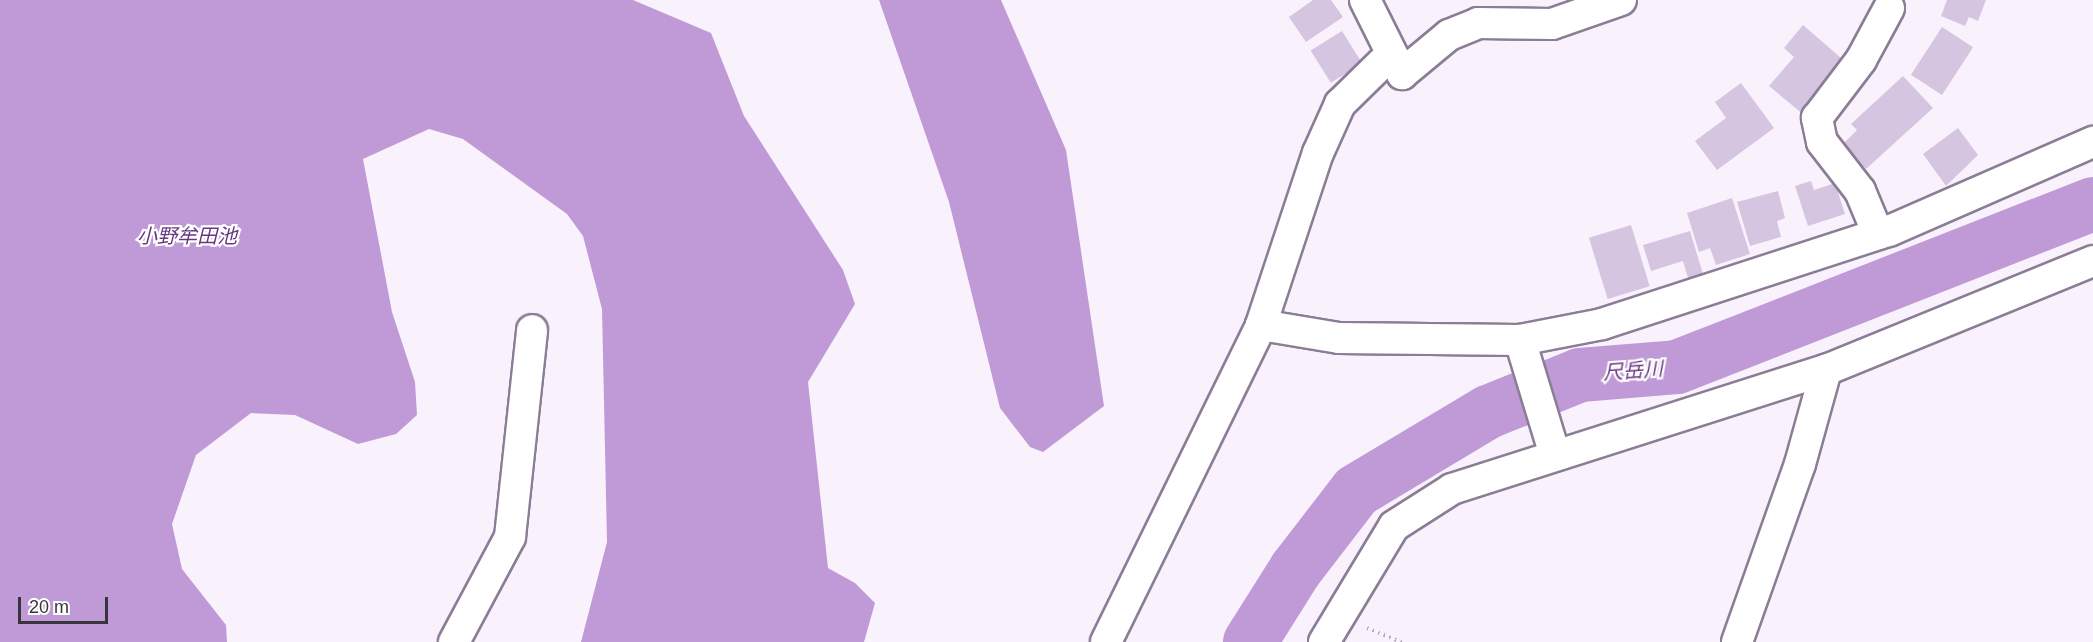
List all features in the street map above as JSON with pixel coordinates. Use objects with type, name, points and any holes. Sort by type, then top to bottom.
[{"type":"street","points":[[1365,0],[1389,56],[1402,74],[1449,34],[1478,23],[1552,24],[1621,0]]},
{"type":"street","points":[[1878,234],[1860,191],[1822,141],[1817,118],[1861,60],[1889,8]]},
{"type":"street","points":[[1106,642],[1261,325],[1318,153],[1340,104],[1389,56]]},
{"type":"street","points":[[1261,325],[1339,338],[1523,348],[1878,234],[2093,142]]},
{"type":"street","points":[[1324,642],[1394,526],[1452,489],[1553,447],[1826,370],[2093,261]]},
{"type":"street","points":[[454,642],[510,537],[532,330]]},
{"type":"street","points":[[1523,348],[1553,447]]},
{"type":"street","points":[[1737,642],[1800,464],[1826,370]]},
{"type":"path","points":[[1366,628],[1402,642]]},
{"type":"water","name":"小野牟田池","points":[[0,0],[633,0],[711,33],[744,116],[843,270],[855,304],[808,382],[828,568],[855,583],[875,603],[864,642],[581,642],[607,542],[602,309],[583,236],[567,214],[463,139],[429,129],[363,159],[392,312],[415,382],[417,415],[396,434],[358,444],[295,415],[251,413],[196,455],[172,524],[182,569],[226,625],[227,642],[0,642]]},
{"type":"water","points":[[879,0],[1001,0],[1066,150],[1104,406],[1043,452],[1030,447],[1000,408],[949,202]]},
{"type":"building","points":[[1313,0],[1331,0],[1343,17],[1306,42],[1289,17]]},
{"type":"building","points":[[1947,0],[1986,0],[1978,21],[1969,17],[1965,26],[1941,16]]},
{"type":"building","points":[[1803,25],[1848,64],[1804,115],[1769,86],[1794,57],[1784,48]]},
{"type":"building","points":[[1942,27],[1973,47],[1942,95],[1911,75]]},
{"type":"building","points":[[1342,31],[1362,63],[1331,83],[1311,51]]},
{"type":"building","points":[[1903,76],[1933,108],[1866,169],[1843,144],[1857,130],[1851,124]]},
{"type":"building","points":[[1741,83],[1774,128],[1717,170],[1695,141],[1726,118],[1715,102]]},
{"type":"building","points":[[1958,128],[1978,155],[1946,186],[1923,154]]},
{"type":"building","points":[[1811,181],[1814,190],[1835,183],[1845,214],[1808,226],[1795,186]]},
{"type":"building","points":[[1778,191],[1785,218],[1777,221],[1781,237],[1750,246],[1737,202]]},
{"type":"building","points":[[1732,198],[1750,254],[1716,265],[1710,248],[1699,252],[1687,213]]},
{"type":"building","points":[[1631,225],[1650,286],[1608,299],[1589,238]]},
{"type":"building","points":[[1690,231],[1703,274],[1688,278],[1683,261],[1651,271],[1643,245]]},
{"type":"waterway","name":"尺岳川","points":[[1250,642],[1296,569],[1356,491],[1488,412],[1580,375],[1677,367],[2093,204]]}]
